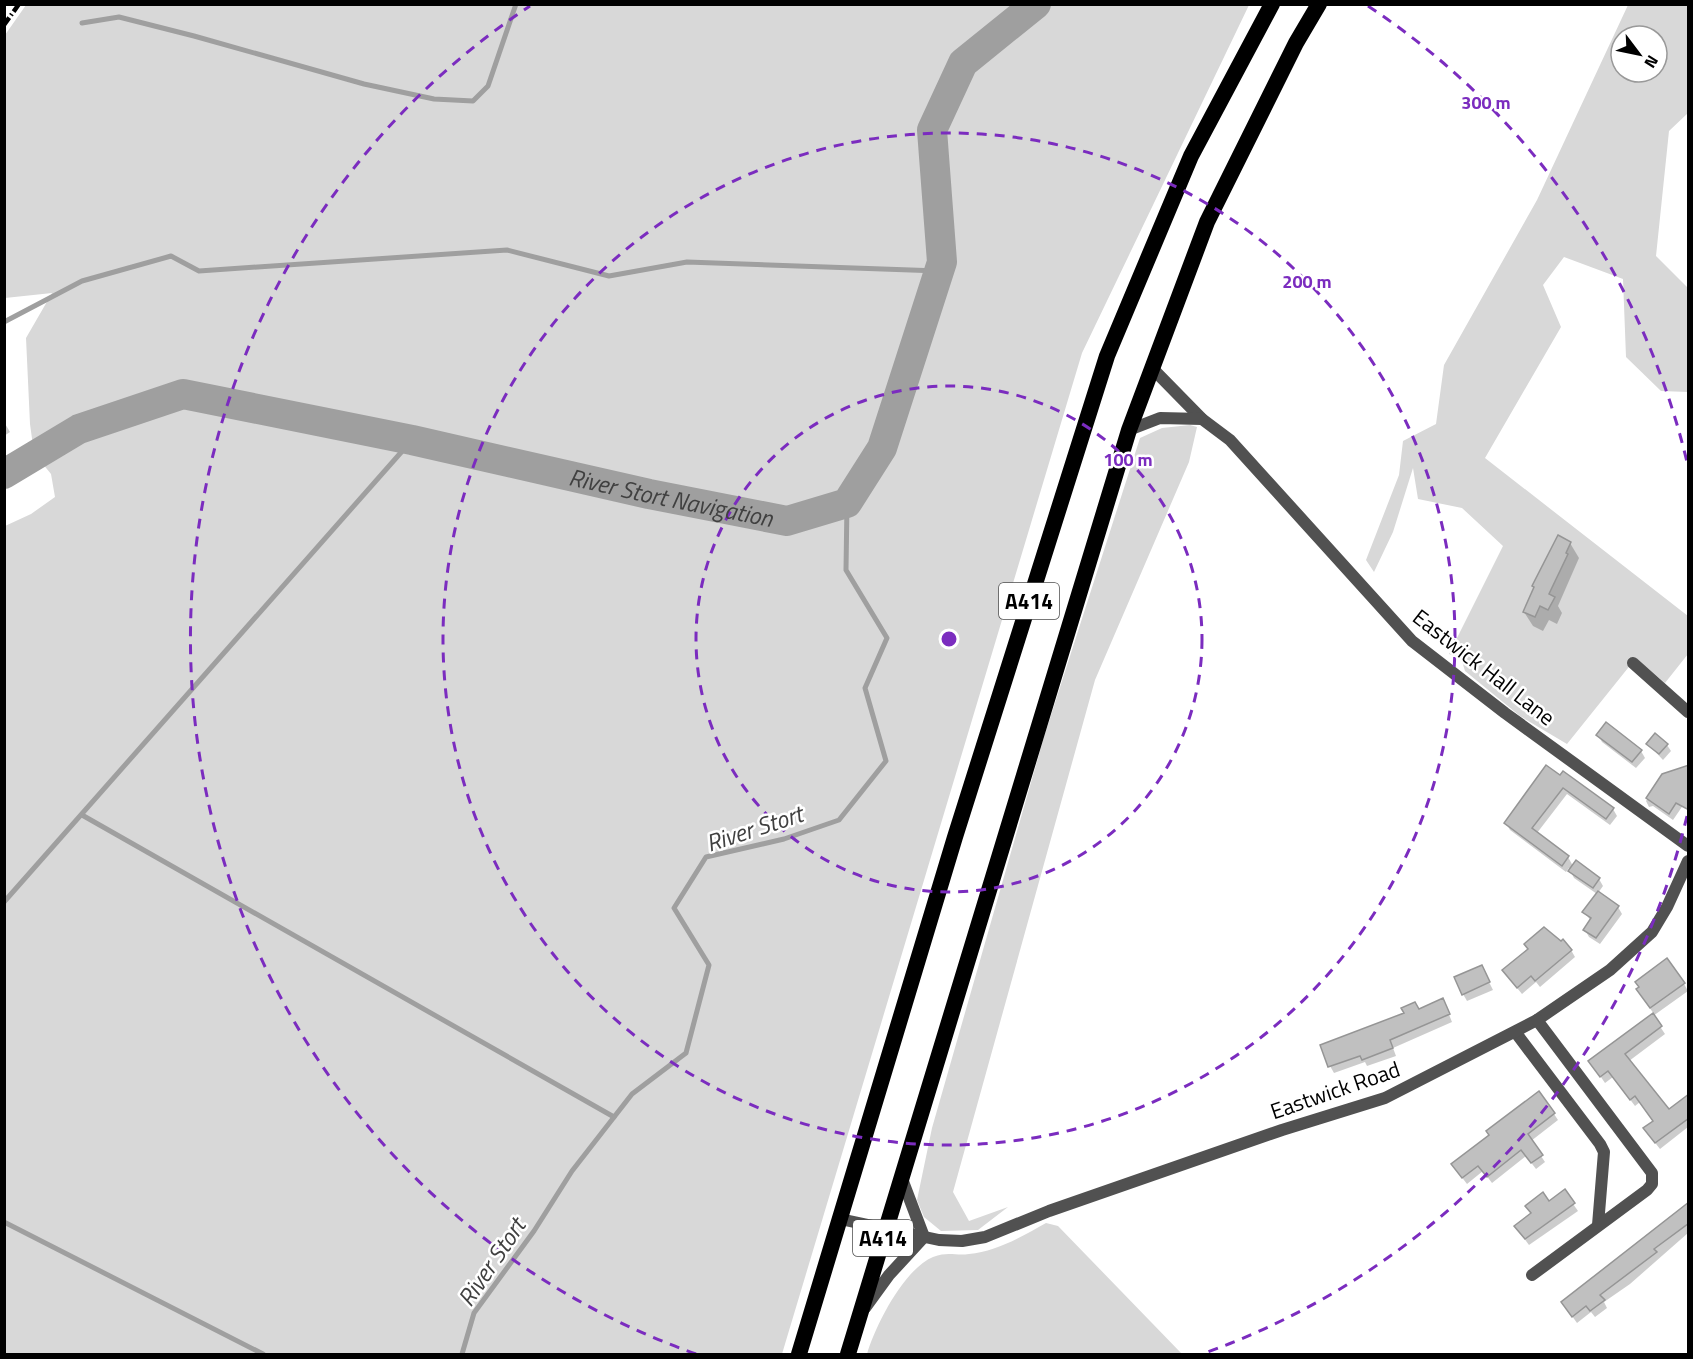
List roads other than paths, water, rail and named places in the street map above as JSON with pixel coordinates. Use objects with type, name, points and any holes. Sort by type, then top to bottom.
[{"type":"highway","name":"A414","points":[[799,1354],[955,837],[1107,356],[1191,156],[1272,4]]},
{"type":"highway","name":"A414","points":[[848,1354],[1129,430],[1207,222],[1296,43],[1319,4]]},
{"type":"street","name":"Eastwick Hall Lane","points":[[1151,367],[1202,419],[1230,440],[1412,642],[1505,713],[1689,846]]},
{"type":"street","points":[[1129,430],[1160,418],[1202,419]]},
{"type":"street","points":[[1633,663],[1689,712]]},
{"type":"street","name":"Eastwick Road","points":[[840,1219],[924,1237],[962,1241],[985,1237],[1049,1211],[1282,1130],[1360,1108],[1413,1086],[1516,1033],[1611,970],[1652,932],[1689,861]]},
{"type":"street","points":[[1532,1275],[1652,1184],[1652,1173],[1618,1131],[1537,1020]]},
{"type":"street","points":[[1516,1033],[1604,1152],[1598,1225]]},
{"type":"street","points":[[1600,1144],[1618,1131]]},
{"type":"street","points":[[860,1315],[889,1275],[924,1237],[902,1179]]},
{"type":"waterway","points":[[82,23],[119,17],[364,84],[434,99],[473,101],[488,86],[516,4]]},
{"type":"waterway","name":"River Stort Navigation","points":[[4,474],[79,429],[183,394],[412,440],[649,494],[787,521],[847,503],[882,448],[942,262],[932,130],[963,63],[1036,4]]},
{"type":"waterway","points":[[4,322],[82,281],[171,256],[199,271],[507,250],[609,276],[687,262],[939,271]]},
{"type":"waterway","points":[[4,902],[412,440]]},
{"type":"waterway","name":"River Stort","points":[[462,1354],[474,1313],[534,1231],[572,1171],[632,1094],[686,1053],[709,965],[674,908],[706,857],[784,839],[839,820],[886,761],[865,688],[887,638],[846,570],[847,503]]},
{"type":"waterway","points":[[82,815],[614,1117]]},
{"type":"waterway","points":[[4,1222],[263,1354]]},
{"type":"railway","points":[[4,25],[19,4]]}]
